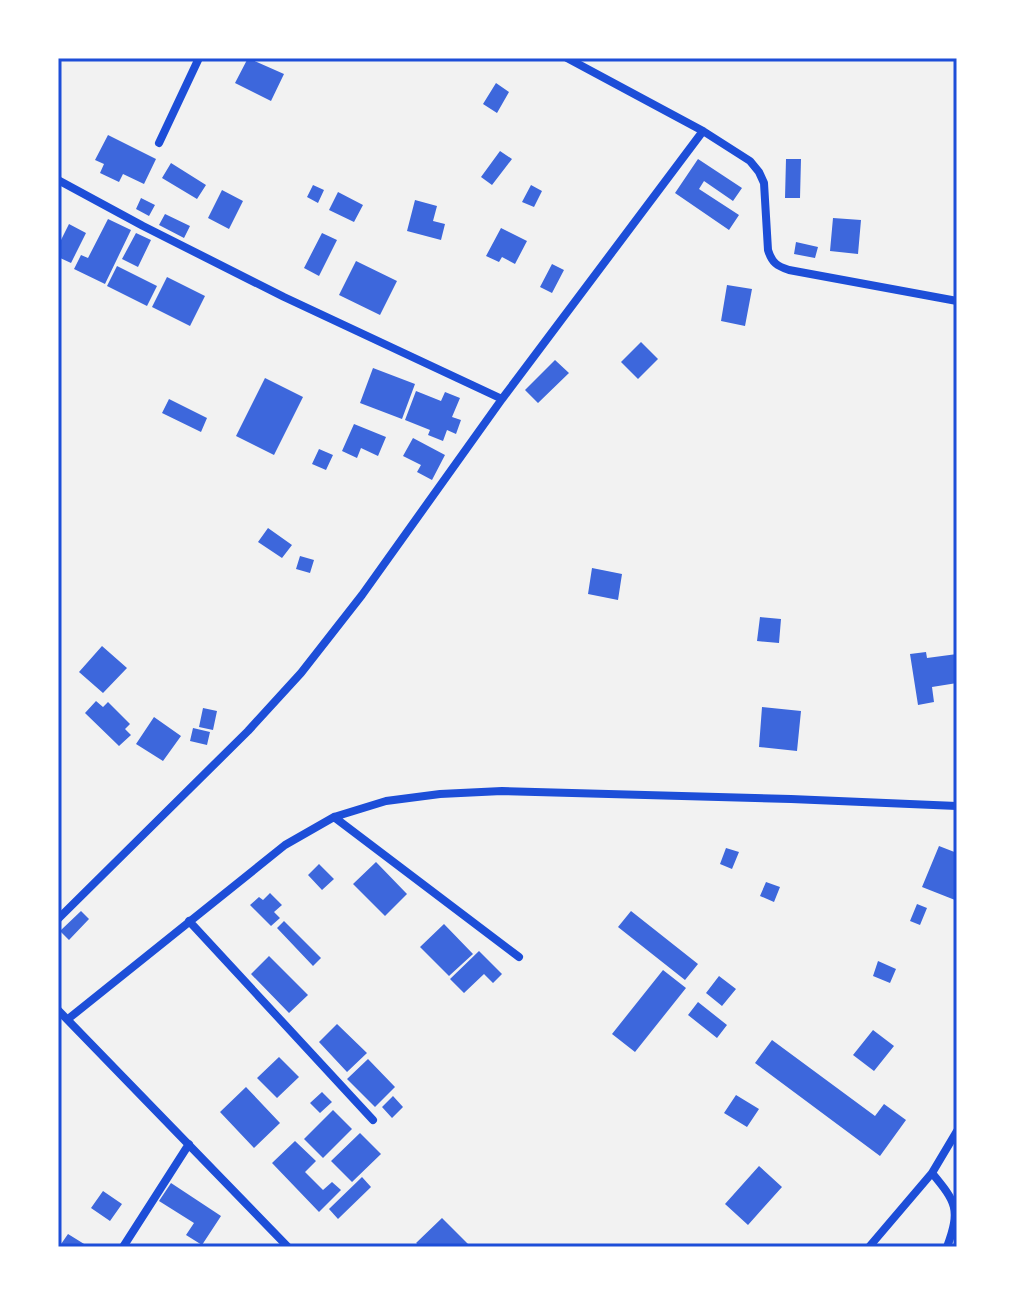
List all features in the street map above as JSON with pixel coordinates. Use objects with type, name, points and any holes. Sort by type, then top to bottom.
[{"type":"street","points":[[159,143],[199,58]]},
{"type":"street","points":[[567,58],[703,131],[750,161],[764,183],[768,250],[770,259],[777,266],[957,301]]},
{"type":"street","points":[[58,919],[248,731],[301,673],[362,595],[502,399],[703,131]]},
{"type":"street","points":[[58,180],[284,297],[502,399]]},
{"type":"street","points":[[68,1019],[285,845],[334,817],[386,801],[502,791],[957,806]]},
{"type":"street","points":[[334,817],[519,957]]},
{"type":"street","points":[[189,921],[373,1120]]},
{"type":"street","points":[[58,1010],[288,1247]]},
{"type":"street","points":[[869,1247],[932,1173],[957,1131]]},
{"type":"street","points":[[123,1247],[189,1144]]},
{"type":"street","points":[[932,1173],[952,1198],[955,1216],[947,1247]]},
{"type":"building","points":[[248,58],[284,74],[271,101],[235,83]]},
{"type":"building","points":[[496,83],[509,92],[497,113],[483,104]]},
{"type":"building","points":[[108,135],[156,159],[144,184],[123,174],[119,182],[100,173],[104,164],[95,160]]},
{"type":"building","points":[[500,151],[512,159],[492,185],[481,177]]},
{"type":"building","points":[[698,159],[742,188],[733,201],[704,181],[699,189],[739,215],[729,230],[675,193]]},
{"type":"building","points":[[786,159],[801,159],[800,198],[785,198]]},
{"type":"building","points":[[171,163],[206,185],[197,199],[162,178]]},
{"type":"building","points":[[313,185],[324,190],[318,203],[307,197]]},
{"type":"building","points":[[531,185],[542,191],[534,207],[522,202]]},
{"type":"building","points":[[222,190],[243,201],[229,229],[208,218]]},
{"type":"building","points":[[338,192],[363,205],[354,222],[329,210]]},
{"type":"building","points":[[141,198],[155,205],[149,216],[136,209]]},
{"type":"building","points":[[415,200],[437,206],[433,221],[445,224],[441,240],[407,231]]},
{"type":"building","points":[[165,214],[190,226],[184,238],[159,225]]},
{"type":"building","points":[[833,218],[861,220],[858,254],[830,251]]},
{"type":"building","points":[[108,219],[131,230],[105,284],[74,269],[81,255],[88,258]]},
{"type":"building","points":[[69,224],[86,233],[71,263],[58,257],[58,246]]},
{"type":"building","points":[[501,228],[527,241],[515,264],[502,257],[499,262],[486,256]]},
{"type":"building","points":[[136,233],[151,240],[138,267],[122,259]]},
{"type":"building","points":[[322,233],[337,240],[319,276],[304,268]]},
{"type":"building","points":[[796,242],[818,247],[815,258],[794,254]]},
{"type":"building","points":[[356,261],[397,281],[380,315],[339,295]]},
{"type":"building","points":[[552,264],[564,270],[552,293],[540,287]]},
{"type":"building","points":[[117,266],[157,286],[147,306],[107,286]]},
{"type":"building","points":[[167,277],[205,296],[190,326],[152,307]]},
{"type":"building","points":[[727,285],[752,289],[745,326],[721,321]]},
{"type":"building","points":[[641,342],[658,359],[638,379],[621,362]]},
{"type":"building","points":[[555,360],[569,373],[538,403],[525,390]]},
{"type":"building","points":[[373,368],[415,384],[402,419],[360,403]]},
{"type":"building","points":[[265,378],[303,397],[274,455],[236,436]]},
{"type":"building","points":[[416,391],[441,401],[445,392],[460,398],[452,417],[461,420],[456,434],[447,430],[443,441],[428,435],[430,430],[405,420]]},
{"type":"building","points":[[169,399],[207,418],[201,432],[162,413]]},
{"type":"building","points":[[354,424],[386,437],[378,456],[361,448],[357,458],[342,451]]},
{"type":"building","points":[[413,438],[445,455],[432,480],[417,472],[421,465],[403,456]]},
{"type":"building","points":[[319,449],[333,455],[326,470],[312,464]]},
{"type":"building","points":[[268,528],[292,545],[282,558],[258,542]]},
{"type":"building","points":[[300,556],[314,560],[310,573],[296,569]]},
{"type":"building","points":[[592,568],[622,574],[618,600],[588,594]]},
{"type":"building","points":[[760,617],[781,619],[779,643],[757,641]]},
{"type":"building","points":[[102,646],[127,668],[103,693],[79,672]]},
{"type":"building","points":[[926,652],[927,658],[957,654],[957,683],[932,687],[934,702],[918,705],[910,654]]},
{"type":"building","points":[[96,701],[103,707],[108,702],[130,724],[125,729],[131,735],[119,746],[85,713]]},
{"type":"building","points":[[762,707],[801,711],[797,751],[759,747]]},
{"type":"building","points":[[203,708],[217,711],[213,730],[199,727]]},
{"type":"building","points":[[154,717],[181,736],[163,761],[136,744]]},
{"type":"building","points":[[193,728],[210,732],[207,745],[190,741]]},
{"type":"building","points":[[939,846],[957,853],[955,900],[922,887]]},
{"type":"building","points":[[726,848],[739,852],[732,869],[720,864]]},
{"type":"building","points":[[376,862],[407,894],[385,916],[353,884]]},
{"type":"building","points":[[319,864],[334,879],[322,890],[308,875]]},
{"type":"building","points":[[766,882],[780,887],[774,902],[760,896]]},
{"type":"building","points":[[270,893],[282,905],[274,912],[280,918],[271,926],[250,905],[259,897],[263,900]]},
{"type":"building","points":[[917,904],[927,908],[920,925],[910,921]]},
{"type":"building","points":[[81,911],[89,919],[69,940],[60,931]]},
{"type":"building","points":[[631,911],[698,964],[685,980],[618,927]]},
{"type":"building","points":[[284,921],[321,958],[313,966],[277,928]]},
{"type":"building","points":[[444,924],[473,954],[449,976],[420,947]]},
{"type":"building","points":[[479,951],[502,974],[493,983],[484,974],[464,993],[450,979]]},
{"type":"building","points":[[269,956],[308,995],[289,1013],[251,974]]},
{"type":"building","points":[[878,961],[896,969],[890,983],[873,976]]},
{"type":"building","points":[[663,970],[686,988],[635,1052],[612,1034]]},
{"type":"building","points":[[719,976],[736,989],[722,1006],[706,993]]},
{"type":"building","points":[[698,1002],[727,1025],[717,1038],[688,1015]]},
{"type":"building","points":[[337,1024],[367,1053],[347,1072],[319,1042]]},
{"type":"building","points":[[873,1030],[894,1046],[874,1071],[853,1055]]},
{"type":"building","points":[[772,1040],[875,1116],[884,1104],[906,1120],[880,1156],[755,1063]]},
{"type":"building","points":[[279,1057],[299,1077],[277,1098],[257,1078]]},
{"type":"building","points":[[368,1059],[395,1087],[375,1107],[347,1079]]},
{"type":"building","points":[[246,1087],[280,1123],[254,1148],[220,1112]]},
{"type":"building","points":[[322,1092],[332,1102],[320,1113],[310,1103]]},
{"type":"building","points":[[736,1095],[759,1109],[747,1127],[724,1113]]},
{"type":"building","points":[[393,1096],[403,1107],[392,1118],[382,1107]]},
{"type":"building","points":[[333,1110],[352,1129],[323,1158],[304,1139]]},
{"type":"building","points":[[360,1133],[381,1154],[352,1182],[331,1161]]},
{"type":"building","points":[[295,1141],[316,1161],[305,1172],[323,1190],[332,1182],[341,1190],[319,1212],[272,1163]]},
{"type":"building","points":[[759,1166],[782,1187],[748,1225],[725,1204]]},
{"type":"building","points":[[362,1177],[371,1187],[338,1219],[329,1209]]},
{"type":"building","points":[[171,1183],[221,1216],[202,1245],[186,1235],[194,1223],[159,1201]]},
{"type":"building","points":[[103,1191],[122,1204],[110,1221],[91,1208]]},
{"type":"building","points":[[442,1218],[471,1247],[421,1247],[416,1243]]},
{"type":"building","points":[[68,1234],[89,1247],[59,1247]]}]
